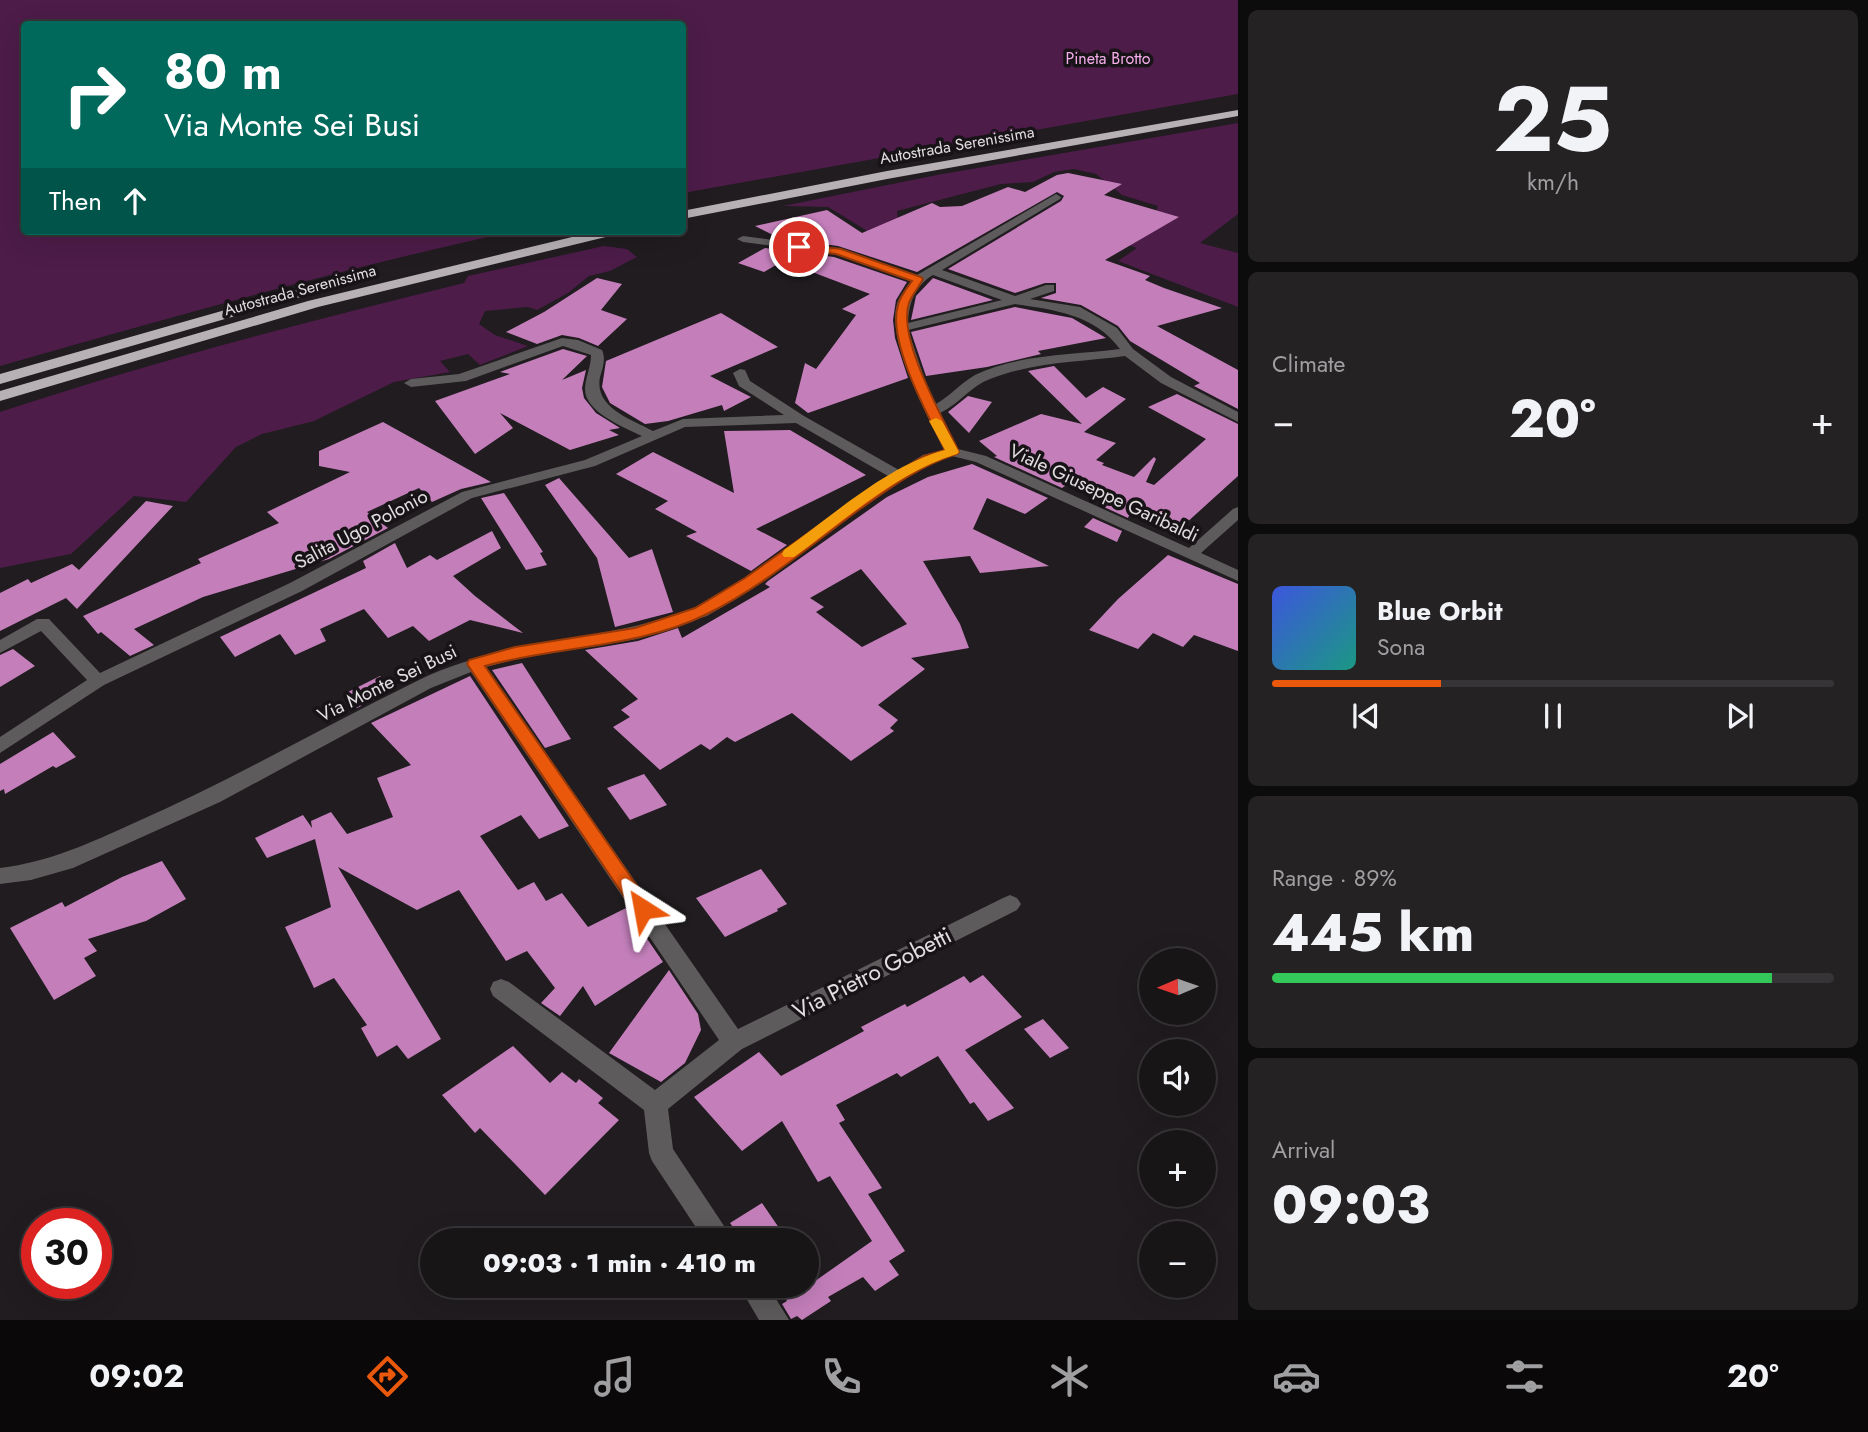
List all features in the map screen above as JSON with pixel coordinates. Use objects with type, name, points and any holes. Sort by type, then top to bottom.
[{"type":"highway","name":"Autostrada Serenissima","points":[[686,202],[872,166],[1238,103]]},
{"type":"highway","name":"Autostrada Serenissima","points":[[686,214],[874,177],[1238,113]]},
{"type":"highway","name":"Autostrada Serenissima","points":[[0,379],[302,292],[539,235]]},
{"type":"highway","name":"Autostrada Serenissima","points":[[0,396],[313,304],[597,235]]},
{"type":"street","points":[[952,452],[933,416],[901,328],[903,303],[918,279],[1056,197]]},
{"type":"street","points":[[743,239],[837,251],[918,279]]},
{"type":"street","points":[[932,270],[1015,300],[1076,310],[1113,331],[1128,352],[1166,380],[1238,418]]},
{"type":"street","points":[[901,328],[1015,300],[1050,288]]},
{"type":"street","points":[[411,383],[461,379],[562,342],[574,343],[597,353],[592,392],[596,398],[619,420],[651,435]]},
{"type":"street","points":[[933,416],[965,386],[1003,369],[1128,352]]},
{"type":"street","points":[[740,373],[744,383],[799,419],[900,476]]},
{"type":"street","name":"Salita Ugo Polonio","points":[[0,746],[98,681],[296,587],[467,495],[590,463],[683,423],[799,419]]},
{"type":"street","name":"Via Monte Sei Busi","points":[[0,876],[31,872],[66,862],[201,803],[425,684],[475,664],[515,653],[637,633],[701,611],[750,582],[928,458],[952,452]]},
{"type":"street","name":"Viale Giuseppe Garibaldi","points":[[952,452],[981,460],[1238,576]]},
{"type":"street","points":[[1190,555],[1238,512]]},
{"type":"street","points":[[0,647],[43,624],[98,681]]},
{"type":"street","points":[[475,664],[734,1042]]},
{"type":"street","name":"Via Pietro Gobetti","points":[[655,1104],[734,1042],[1010,904]]},
{"type":"street","points":[[501,989],[655,1104],[661,1153],[712,1228]]},
{"type":"street","points":[[760,1298],[775,1320]]},
{"type":"green space","name":"Pineta Brotto","points":[[0,0],[1238,0],[1238,94],[686,192],[686,21],[21,21],[21,235],[497,235],[320,277],[0,366]]},
{"type":"green space","points":[[1238,123],[1238,214],[1200,243],[1238,253],[1238,307],[1118,261],[1137,248],[1120,242],[1155,215],[1158,206],[1122,195],[1096,174],[1074,169],[1054,172],[1033,182],[1001,184],[897,211],[898,221],[869,232],[828,207],[783,206],[937,175]]},
{"type":"green space","points":[[604,246],[627,249],[637,257],[610,271],[589,276],[568,293],[537,310],[528,307],[485,311],[479,324],[495,335],[528,346],[480,365],[468,354],[440,361],[450,372],[394,382],[314,421],[262,434],[236,447],[186,502],[134,496],[71,554],[0,568],[0,412],[230,343],[464,283],[468,276]]},
{"type":"building","points":[[1068,173],[1122,184],[1104,195],[1179,217],[1105,260],[1150,276],[1145,280],[1164,288],[1222,308],[1157,326],[1238,370],[1238,409],[1194,386],[1200,383],[1130,341],[1118,326],[1081,305],[1041,298],[1056,293],[1056,283],[1045,283],[1015,293],[948,269],[1061,201],[1064,196],[1057,192],[917,272],[838,246],[779,238],[755,226],[827,210],[862,233],[932,203],[940,207],[962,206],[1008,187],[1025,192],[1057,175]]},
{"type":"building","points":[[765,248],[834,257],[907,282],[896,300],[893,320],[895,338],[908,378],[808,413],[795,403],[805,363],[816,369],[856,315],[842,309],[870,294],[791,264],[786,268],[776,265],[764,272],[738,263]]},
{"type":"building","points":[[597,278],[622,284],[601,310],[627,319],[598,346],[562,335],[537,344],[506,332],[544,312]]},
{"type":"building","points":[[933,278],[993,300],[911,320],[916,296]]},
{"type":"building","points":[[1015,307],[1072,318],[1106,338],[1038,351],[1041,354],[987,367],[926,376],[911,332]]},
{"type":"building","points":[[721,313],[778,347],[710,376],[751,397],[724,411],[722,405],[668,421],[645,424],[610,403],[602,387],[606,361]]},
{"type":"building","points":[[563,349],[587,356],[562,380],[586,370],[582,388],[584,398],[596,413],[620,428],[609,430],[619,435],[570,450],[500,413],[513,428],[475,454],[435,401],[510,374],[500,372]]},
{"type":"building","points":[[1054,366],[1086,398],[1103,387],[1126,399],[1084,432],[1116,443],[1096,460],[1104,463],[1102,465],[1134,477],[1154,457],[1156,459],[1146,482],[1154,485],[1206,439],[1148,407],[1177,394],[1238,424],[1238,476],[1184,525],[1134,505],[1128,518],[1104,507],[1110,501],[1068,484],[1062,488],[994,457],[997,456],[979,441],[1041,414],[1082,424],[1028,371]]},
{"type":"building","points":[[968,396],[992,402],[969,433],[948,412]]},
{"type":"building","points":[[383,422],[491,482],[461,489],[432,502],[419,488],[367,512],[388,528],[329,559],[203,597],[134,629],[154,645],[130,656],[101,632],[98,634],[83,616],[201,563],[198,559],[279,523],[267,512],[350,472],[319,466],[319,451]]},
{"type":"building","points":[[790,430],[866,475],[756,529],[787,545],[751,571],[686,536],[697,532],[655,509],[668,501],[616,474],[653,452],[734,493],[724,431]]},
{"type":"building","points":[[972,464],[1048,498],[1025,514],[987,498],[973,529],[1049,566],[980,573],[970,556],[923,561],[960,624],[969,648],[911,658],[925,669],[878,705],[898,720],[890,728],[894,731],[851,761],[792,713],[735,742],[727,737],[710,750],[701,744],[660,770],[613,727],[630,717],[621,710],[638,699],[585,650],[638,641],[678,628],[682,638],[770,587],[765,584],[768,581],[887,497],[928,477]],"holes":[[[861,569],[907,624],[862,647],[816,612],[824,607],[810,598]]]},
{"type":"building","points":[[559,478],[629,558],[652,549],[673,612],[615,627],[597,558],[545,485]]},
{"type":"building","points":[[504,493],[543,552],[540,553],[547,565],[526,570],[481,498]]},
{"type":"building","points":[[146,501],[173,506],[77,609],[66,598],[0,631],[0,593],[28,579],[31,583],[72,564],[79,570]]},
{"type":"building","points":[[1093,518],[1122,531],[1117,542],[1084,527]]},
{"type":"building","points":[[492,531],[501,548],[453,576],[523,633],[470,620],[429,641],[413,626],[388,638],[364,609],[320,629],[326,641],[295,655],[280,634],[235,657],[220,637],[366,568],[363,561],[395,543],[407,568],[430,555],[437,560]]},
{"type":"building","points":[[1168,555],[1238,584],[1238,651],[1194,635],[1183,647],[1153,633],[1138,649],[1089,630],[1118,599]]},
{"type":"building","points":[[13,649],[35,666],[0,687],[0,655]]},
{"type":"building","points":[[522,663],[571,739],[545,748],[492,670]]},
{"type":"building","points":[[380,676],[392,690],[357,708],[344,694]]},
{"type":"building","points":[[470,676],[569,826],[539,839],[521,815],[480,836],[518,890],[534,882],[546,901],[562,893],[588,927],[626,908],[663,962],[595,1006],[583,986],[560,1016],[541,1003],[555,988],[527,951],[506,961],[459,890],[417,910],[338,867],[441,1039],[408,1059],[397,1045],[377,1057],[361,1028],[367,1025],[334,978],[314,988],[285,927],[331,907],[315,839],[267,858],[255,838],[303,815],[312,828],[311,821],[331,812],[347,834],[393,817],[377,778],[411,765],[371,723]]},
{"type":"building","points":[[53,732],[76,757],[56,768],[53,766],[5,794],[4,789],[0,791],[0,764]]},
{"type":"building","points":[[644,774],[667,805],[630,820],[607,788]]},
{"type":"building","points":[[162,861],[186,899],[146,921],[88,939],[97,951],[84,958],[96,976],[54,1000],[10,928],[62,902],[65,907],[122,877]]},
{"type":"building","points":[[761,869],[787,904],[725,937],[696,898]]},
{"type":"building","points":[[669,970],[698,1014],[701,1030],[685,1063],[661,1082],[609,1053]]},
{"type":"building","points":[[983,975],[1022,1017],[965,1050],[1014,1108],[988,1121],[974,1102],[970,1104],[938,1056],[901,1077],[897,1073],[836,1105],[845,1120],[839,1123],[882,1188],[868,1194],[905,1251],[889,1261],[899,1275],[875,1291],[863,1277],[828,1297],[831,1301],[802,1320],[797,1316],[791,1319],[782,1304],[787,1301],[785,1298],[819,1298],[819,1278],[872,1241],[830,1176],[818,1182],[782,1121],[742,1151],[694,1097],[759,1052],[781,1076],[864,1031],[861,1027],[905,1004],[907,1007],[964,976],[970,983]]},
{"type":"building","points":[[1043,1019],[1069,1048],[1050,1058],[1024,1029]]},
{"type":"building","points":[[513,1046],[550,1083],[562,1072],[576,1083],[579,1079],[603,1098],[598,1103],[619,1120],[545,1195],[480,1128],[475,1133],[442,1095]]},
{"type":"building","points":[[762,1203],[779,1228],[734,1228],[730,1223]]},
{"type":"slow traffic","points":[[789,554],[881,487],[928,458],[952,452],[936,421]]},
{"type":"route","points":[[643,909],[475,664],[515,653],[637,633],[701,611],[750,582],[881,487],[928,458],[952,452],[919,383],[901,328],[903,303],[918,279],[837,251],[799,247]]}]
